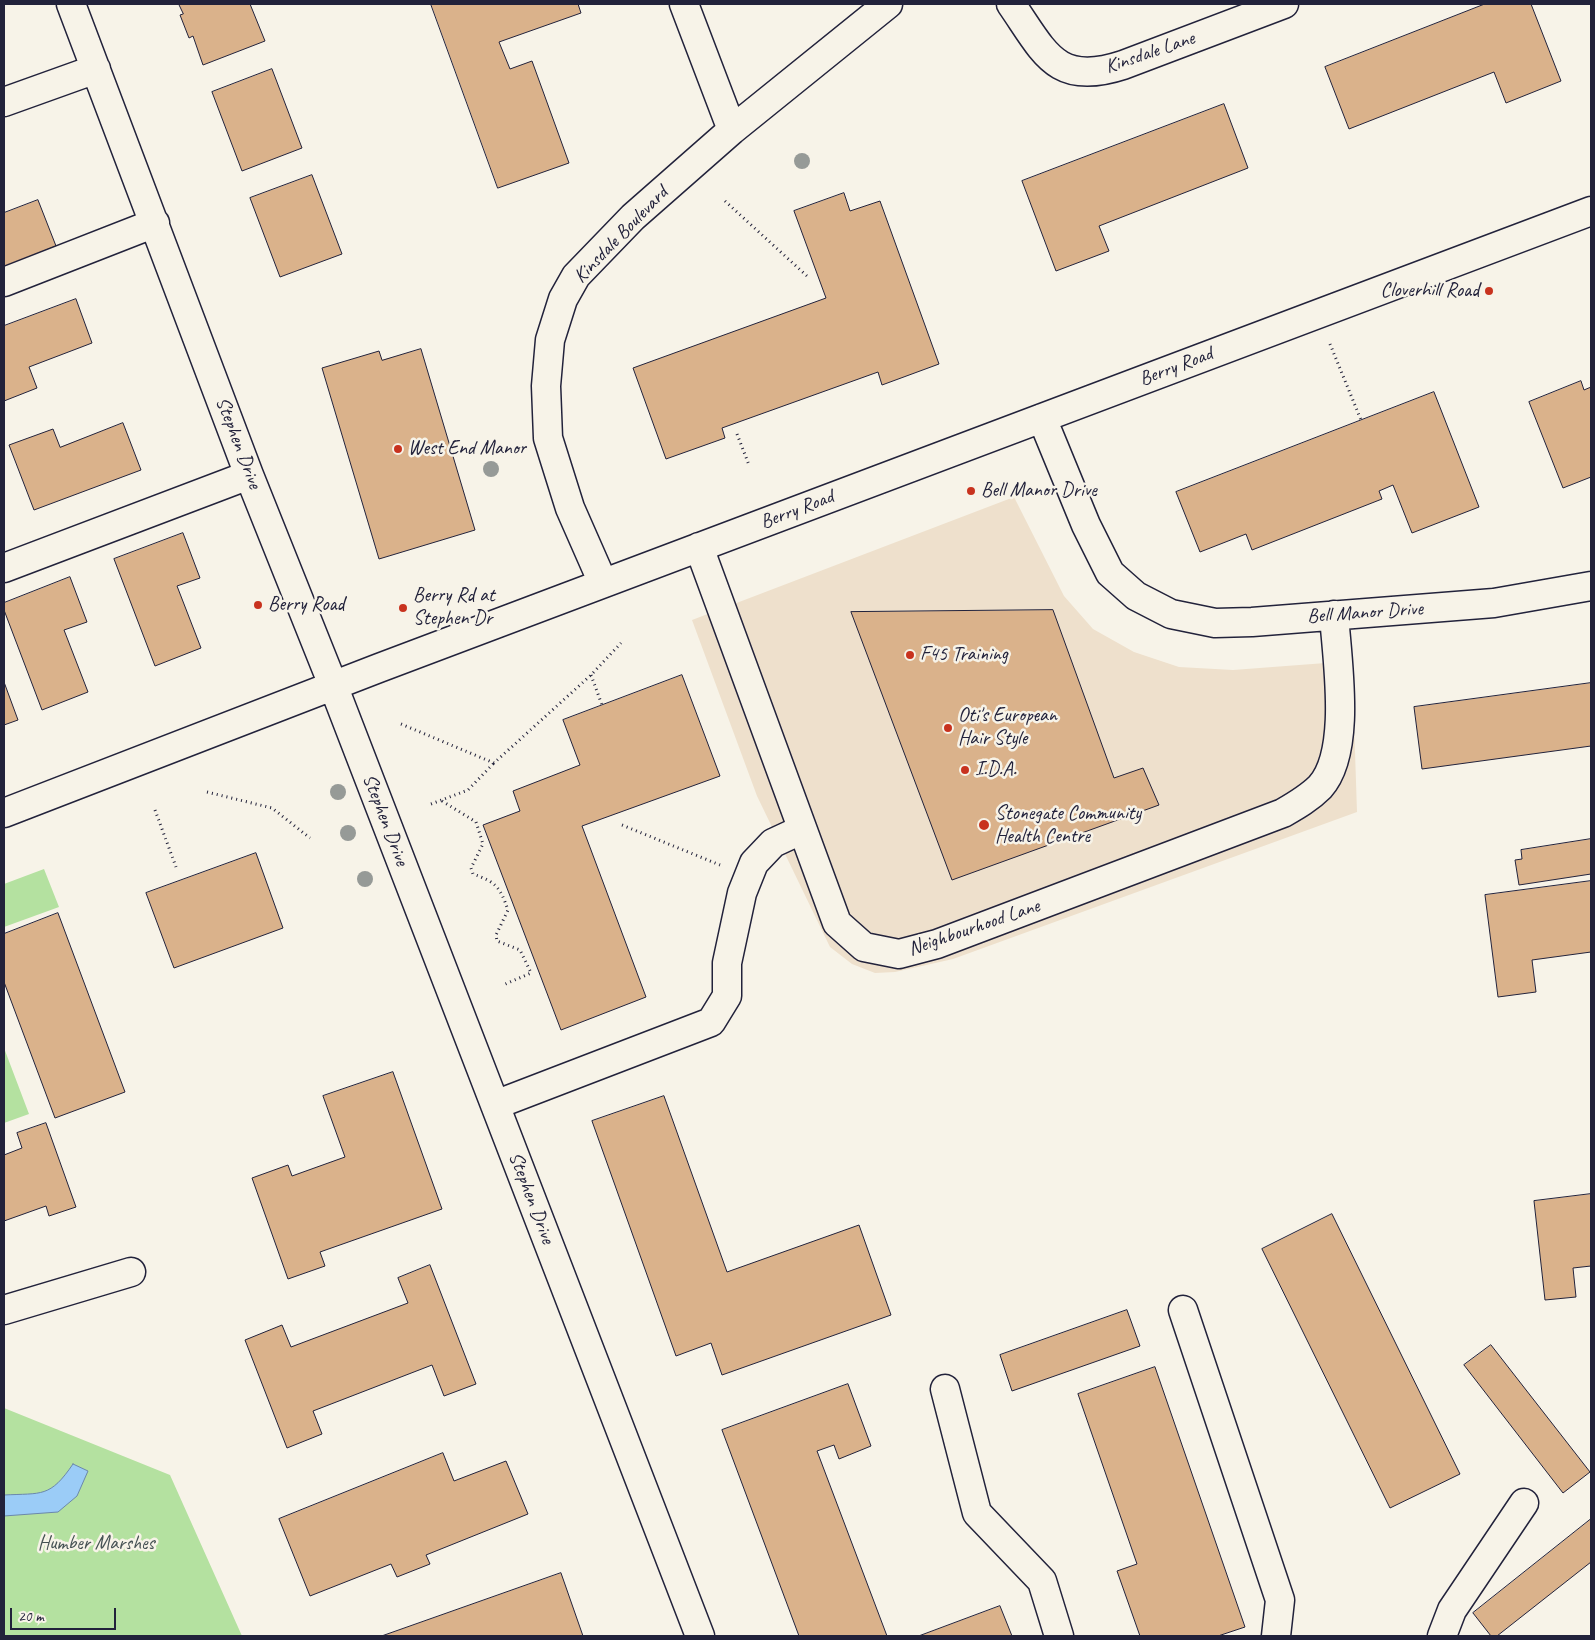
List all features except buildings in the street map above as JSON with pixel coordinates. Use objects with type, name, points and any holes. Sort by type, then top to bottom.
[{"type":"street","name":"Stephen Drive","points":[[71,4],[249,475],[333,685],[700,1636]]},
{"type":"street","points":[[684,4],[732,130]]},
{"type":"street","name":"Kinsdale Boulevard","points":[[603,583],[570,508],[548,438],[546,386],[550,340],[564,299],[576,276],[633,217],[732,130],[888,4]]},
{"type":"street","name":"Kinsdale Lane","points":[[1011,4],[1045,52],[1054,61],[1069,71],[1087,73],[1102,72],[1123,65],[1284,4]]},
{"type":"street","points":[[4,102],[96,69]]},
{"type":"street","name":"Berry Road","points":[[4,813],[333,685],[1591,211]]},
{"type":"street","points":[[4,282],[155,224]]},
{"type":"street","name":"Bell Manor Drive","points":[[1042,418],[1086,525],[1110,573],[1136,596],[1171,614],[1215,623],[1494,603],[1591,586]]},
{"type":"street","points":[[4,568],[249,475]]},
{"type":"street","name":"Neighbourhood Lane","points":[[698,547],[801,830],[837,923],[864,947],[899,954],[937,944],[1283,813],[1304,802],[1321,786],[1333,767],[1339,740],[1340,723],[1334,615]]},
{"type":"street","points":[[495,1105],[711,1022],[727,996],[727,963],[742,893],[754,863],[773,842],[801,830]]},
{"type":"street","points":[[4,1310],[131,1272]]},
{"type":"street","points":[[1183,1310],[1280,1600],[1276,1636]]},
{"type":"street","points":[[945,1389],[977,1513],[1042,1581],[1059,1636]]},
{"type":"street","points":[[1442,1636],[1452,1610],[1524,1503]]},
{"type":"path","points":[[725,201],[807,276]]},
{"type":"path","points":[[1318,314],[1360,420]]},
{"type":"path","points":[[737,434],[749,465]]},
{"type":"path","points":[[431,804],[468,790],[494,763],[591,675],[621,643]]},
{"type":"path","points":[[591,675],[602,705]]},
{"type":"path","points":[[401,724],[494,763]]},
{"type":"path","points":[[207,792],[272,808],[310,838]]},
{"type":"path","points":[[442,800],[476,822],[483,844],[471,868],[472,874],[486,879],[500,888],[508,910],[496,935],[497,940],[520,950],[532,973],[503,984]]},
{"type":"path","points":[[155,810],[176,867]]},
{"type":"path","points":[[622,825],[748,877]]},
{"type":"shaded area","points":[[1014,497],[1064,596],[1093,629],[1134,652],[1179,667],[1233,670],[1352,661],[1357,812],[953,959],[895,972],[875,973],[852,964],[830,947],[757,796],[692,620]]},
{"type":"green space","points":[[44,869],[59,907],[4,927],[4,884]]},
{"type":"green space","points":[[4,1048],[29,1114],[4,1123]]},
{"type":"green space","name":"Humber Marshes","points":[[4,1408],[170,1475],[242,1636],[4,1636]]},
{"type":"water","points":[[73,1464],[88,1471],[77,1496],[58,1512],[4,1516],[4,1495],[44,1492],[58,1483]]},
{"type":"place","name":"Cloverhill Road","points":[[1489,291]]},
{"type":"place","name":"West End Manor","points":[[398,449]]},
{"type":"place","name":"Bell Manor Drive","points":[[971,491]]},
{"type":"place","name":"Berry Road","points":[[258,605]]},
{"type":"place","name":"Berry Rd at Stephen Dr","points":[[403,608]]},
{"type":"place","name":"F45 Training","points":[[910,655]]},
{"type":"place","name":"Oti's European Hair Style","points":[[948,728]]},
{"type":"place","name":"I.D.A.","points":[[965,770]]},
{"type":"place","name":"Stonegate Community Health Centre","points":[[984,825]]}]
